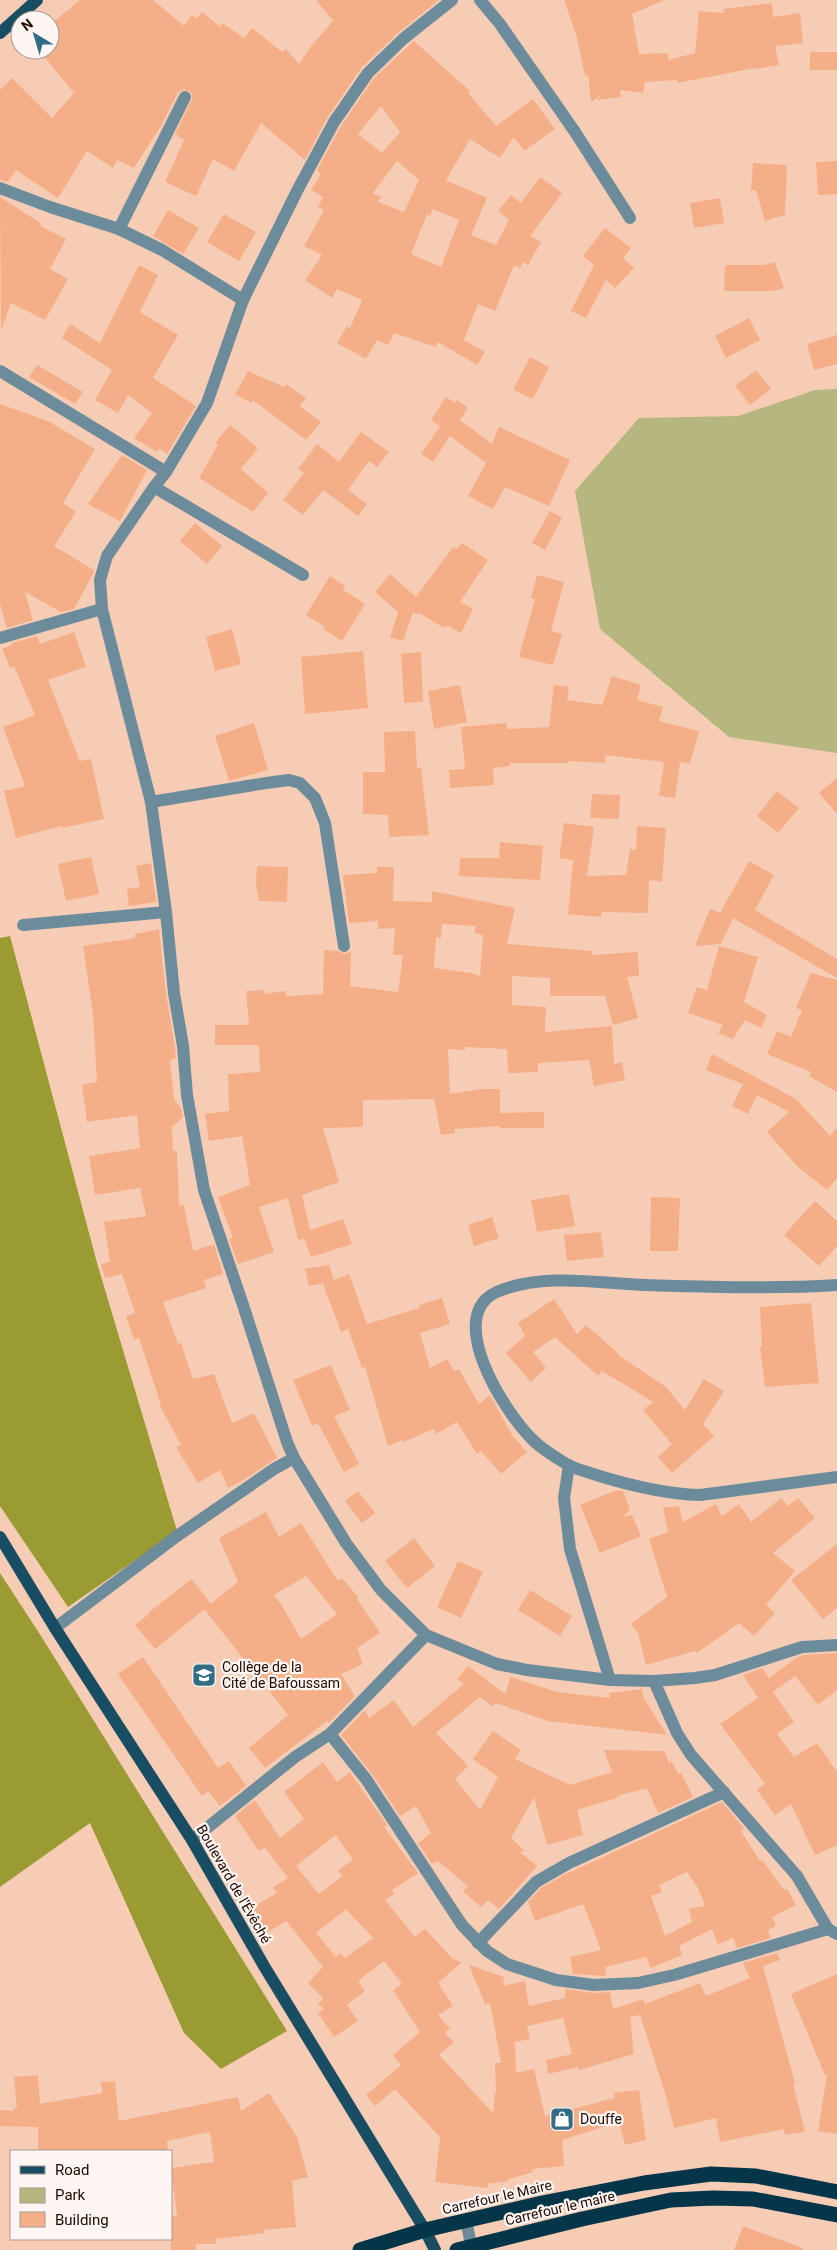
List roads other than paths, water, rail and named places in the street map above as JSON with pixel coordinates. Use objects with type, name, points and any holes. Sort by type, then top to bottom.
[{"type":"highway","name":"Carrefour le Maire","points":[[360,2250],[425,2230],[576,2195],[711,2174],[743,2174],[796,2182],[837,2192]]},
{"type":"highway","name":"Carrefour le maire","points":[[466,2249],[582,2219],[670,2200],[753,2199],[837,2215]]},
{"type":"main road","points":[[0,33],[37,0]]},
{"type":"main road","name":"Boulevard de l'Évêché","points":[[0,1537],[55,1628],[192,1840],[264,1966],[425,2230],[434,2250]]},
{"type":"street","points":[[452,0],[403,39],[368,73],[334,122],[297,191],[243,300],[207,403],[166,472],[107,556],[100,580],[102,609],[151,802],[166,912],[174,993],[183,1046],[187,1095],[202,1184],[294,1458],[346,1543],[382,1590],[426,1634],[497,1664],[527,1670],[610,1680],[654,1681],[715,1675],[802,1647],[837,1645]]},
{"type":"street","points":[[480,0],[500,24],[575,132],[630,218]]},
{"type":"street","points":[[120,228],[185,97]]},
{"type":"street","points":[[0,188],[50,207],[120,228],[162,250],[243,300]]},
{"type":"street","points":[[0,371],[15,378],[166,472]]},
{"type":"street","points":[[154,487],[302,575]]},
{"type":"street","points":[[0,638],[102,609]]},
{"type":"street","points":[[151,802],[289,780],[300,783],[315,798],[325,823],[344,946]]},
{"type":"street","points":[[23,924],[166,912]]},
{"type":"street","points":[[837,1285],[746,1289],[570,1281],[518,1285],[498,1291],[487,1297],[478,1309],[474,1322],[475,1338],[495,1386],[516,1420],[534,1441],[569,1466],[617,1482],[683,1495],[700,1495],[837,1477]]},
{"type":"street","points":[[55,1628],[177,1536],[294,1458]]},
{"type":"street","points":[[569,1466],[564,1498],[570,1550],[610,1680]]},
{"type":"street","points":[[192,1840],[295,1757],[330,1734],[426,1634]]},
{"type":"street","points":[[330,1734],[366,1779],[462,1925],[478,1943],[507,1964],[556,1980],[603,1984],[638,1983],[674,1975],[833,1931],[797,1876],[692,1755],[677,1733],[654,1681]]},
{"type":"street","points":[[478,1943],[536,1882],[569,1863],[724,1792]]},
{"type":"street","points":[[466,2220],[466,2249]]},
{"type":"place","name":"Collège de la Cité de Bafoussam","points":[[204,1675]]},
{"type":"place","name":"Douffe","points":[[562,2119]]}]
